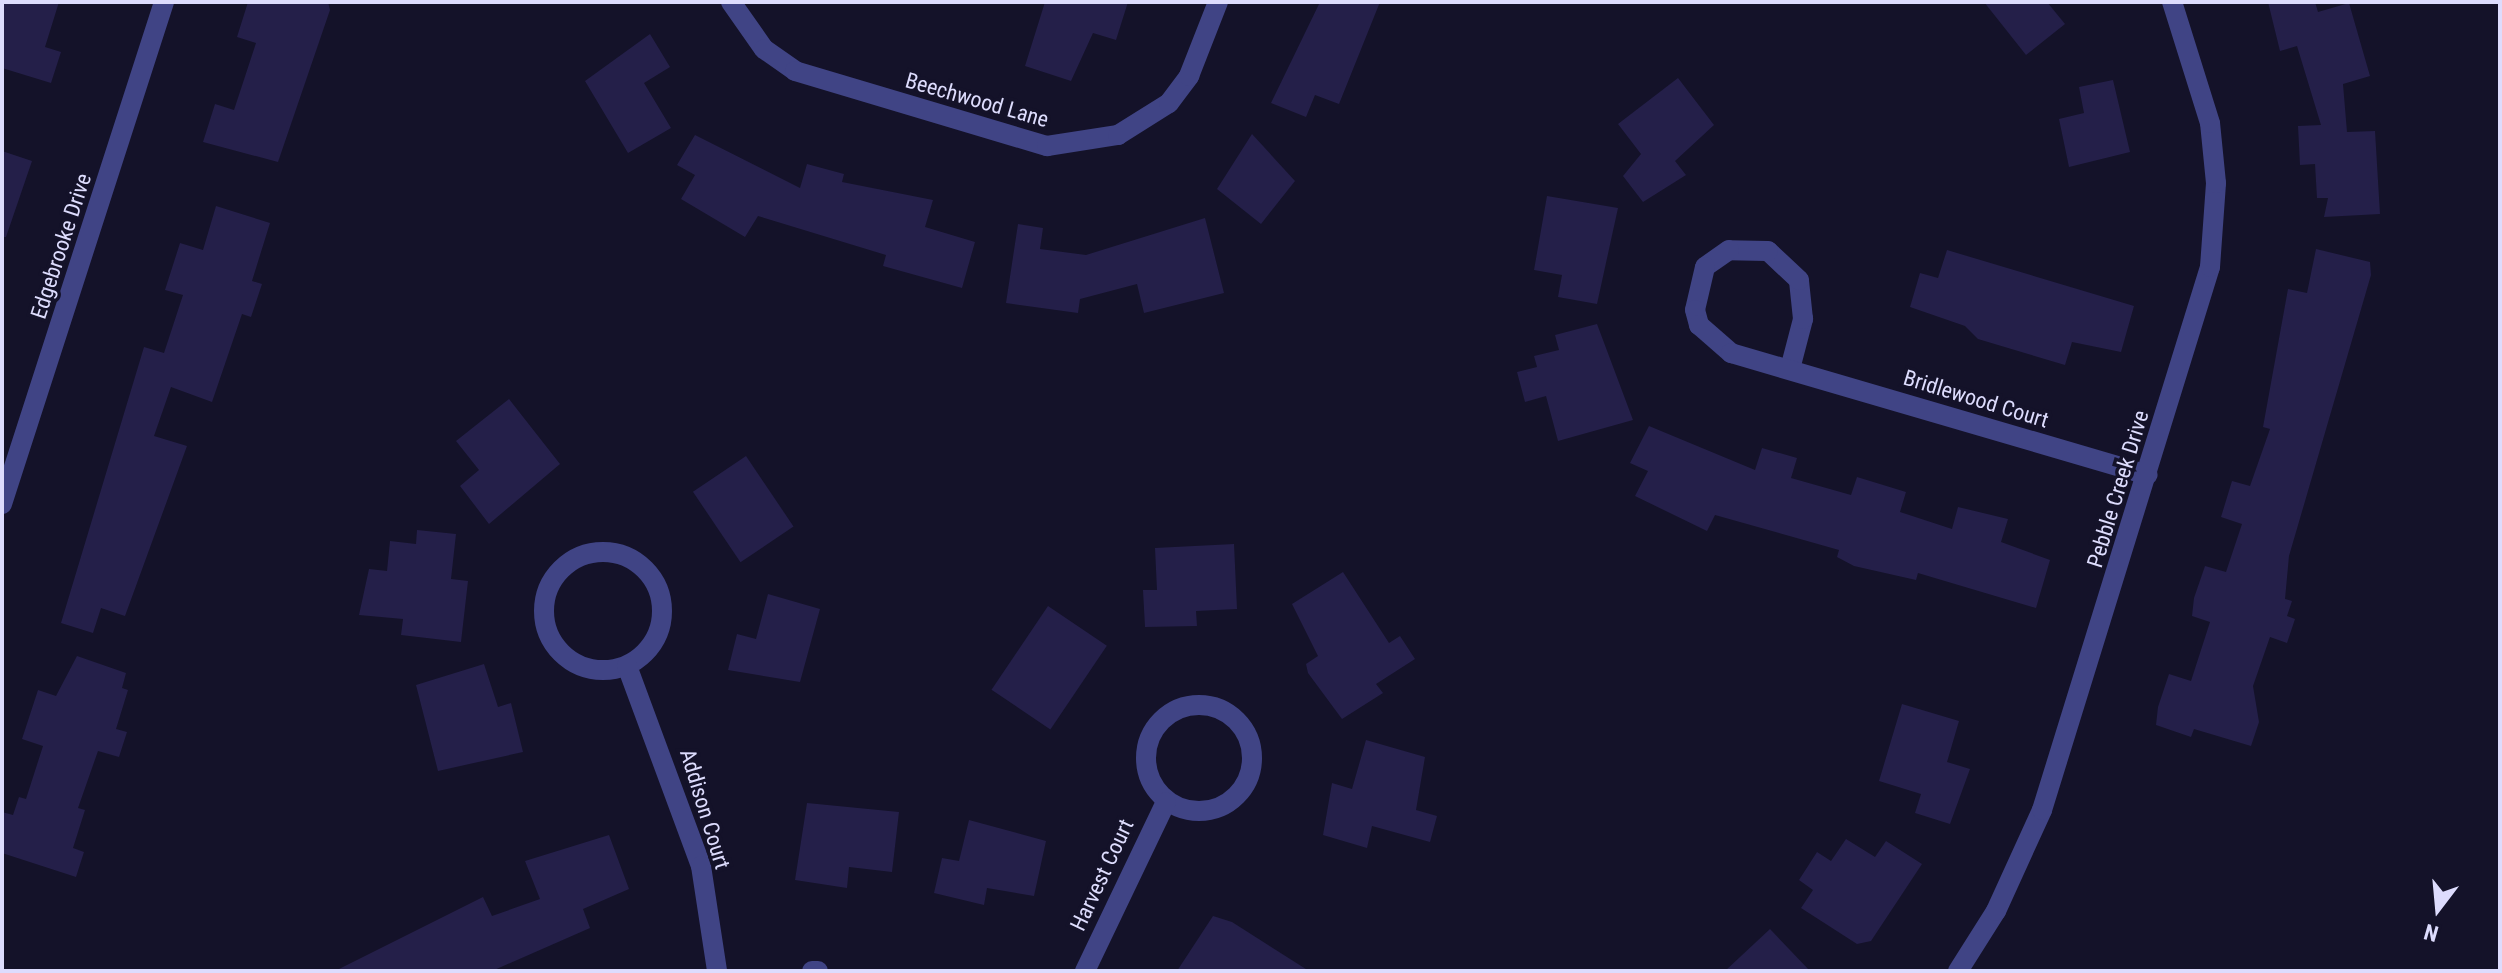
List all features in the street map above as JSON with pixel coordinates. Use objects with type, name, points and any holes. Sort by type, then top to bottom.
[{"type":"street","name":"Edgebrooke Drive","points":[[2,504],[164,2]]},
{"type":"street","name":"Beechwood Lane","points":[[731,2],[764,49],[795,71],[1047,146],[1118,135],[1169,103],[1189,76],[1218,2]]},
{"type":"street","name":"Pebble Creek Drive","points":[[1958,971],[1996,911],[2042,810],[2203,295],[2213,238],[2210,123],[2172,2]]},
{"type":"street","name":"Bridlewood Court","points":[[1790,369],[1804,304],[1792,267],[1755,247],[1716,258],[1699,281],[1699,325],[1731,353],[2147,475]]},
{"type":"street","points":[[613,552],[647,570],[657,586],[663,604],[656,641],[627,666],[587,669],[569,660],[546,628],[548,588],[575,559],[613,552]]},
{"type":"street","name":"Addison Court","points":[[627,666],[701,866],[717,971]]},
{"type":"street","points":[[1191,704],[1225,710],[1244,729],[1253,751],[1241,792],[1217,808],[1193,812],[1166,802],[1146,770],[1150,734],[1167,713],[1191,704]]},
{"type":"street","name":"Harvest Court","points":[[1085,971],[1166,802]]},
{"type":"street","points":[[812,971],[818,971]]},
{"type":"building","points":[[2,2],[59,2],[45,47],[61,52],[51,83],[2,68]]},
{"type":"building","points":[[248,2],[328,2],[330,10],[278,162],[203,142],[215,104],[234,110],[256,43],[237,37]]},
{"type":"building","points":[[1045,2],[1128,2],[1116,40],[1093,33],[1071,81],[1025,66]]},
{"type":"building","points":[[1320,2],[1380,2],[1339,104],[1315,95],[1306,117],[1271,103]]},
{"type":"building","points":[[1984,2],[2047,2],[2065,24],[2026,55]]},
{"type":"building","points":[[2268,2],[2315,2],[2318,12],[2349,3],[2370,76],[2343,84],[2347,132],[2375,131],[2380,214],[2324,217],[2328,198],[2317,198],[2315,164],[2300,165],[2298,126],[2321,125],[2297,46],[2280,51]]},
{"type":"building","points":[[650,34],[670,67],[644,83],[671,128],[628,153],[585,81]]},
{"type":"building","points":[[1678,78],[1714,125],[1675,161],[1686,175],[1643,202],[1623,176],[1641,154],[1618,124]]},
{"type":"building","points":[[2113,80],[2130,152],[2069,167],[2059,119],[2084,113],[2079,87]]},
{"type":"building","points":[[1252,134],[1295,181],[1261,224],[1217,189]]},
{"type":"building","points":[[695,135],[800,188],[807,164],[844,174],[842,182],[933,200],[925,227],[975,242],[962,288],[883,266],[886,255],[758,216],[745,237],[681,199],[695,175],[677,165]]},
{"type":"building","points":[[2,151],[32,161],[6,237],[2,237]]},
{"type":"building","points":[[1547,196],[1618,208],[1597,304],[1558,297],[1562,275],[1534,270]]},
{"type":"building","points":[[216,206],[270,223],[252,281],[262,284],[251,317],[242,314],[212,402],[171,387],[154,436],[187,446],[125,616],[101,608],[93,633],[61,623],[144,347],[164,353],[183,295],[165,290],[180,243],[203,250]]},
{"type":"building","points":[[1205,218],[1224,293],[1144,313],[1137,284],[1080,299],[1078,313],[1006,303],[1018,224],[1043,228],[1040,249],[1086,255]]},
{"type":"building","points":[[2316,249],[2370,262],[2371,275],[2289,556],[2285,599],[2292,601],[2287,616],[2295,619],[2287,643],[2270,637],[2253,686],[2259,722],[2251,746],[2194,729],[2191,737],[2156,725],[2158,707],[2169,674],[2191,681],[2210,622],[2192,616],[2194,598],[2205,566],[2226,572],[2242,524],[2221,517],[2232,481],[2250,486],[2270,429],[2263,427],[2288,289],[2307,293]]},
{"type":"building","points":[[1947,250],[2134,306],[2121,352],[2072,342],[2065,365],[1978,339],[1965,326],[1910,307],[1920,273],[1938,278]]},
{"type":"building","points":[[1597,324],[1633,420],[1558,441],[1546,396],[1525,402],[1517,372],[1537,367],[1534,356],[1559,350],[1555,335]]},
{"type":"building","points":[[509,399],[560,464],[489,524],[460,486],[479,470],[456,441]]},
{"type":"building","points":[[1649,426],[1755,470],[1762,448],[1797,458],[1791,478],[1851,495],[1857,477],[1906,492],[1900,512],[1952,529],[1958,507],[2008,519],[2001,542],[2050,560],[2036,608],[1918,573],[1916,580],[1854,566],[1837,557],[1839,550],[1715,515],[1707,531],[1635,496],[1648,471],[1630,463]]},
{"type":"building","points":[[746,456],[794,526],[740,562],[693,492]]},
{"type":"building","points":[[417,530],[456,534],[451,579],[468,581],[461,642],[401,635],[403,619],[359,615],[369,569],[387,571],[390,541],[416,544]]},
{"type":"building","points":[[1234,544],[1237,609],[1196,611],[1197,626],[1145,627],[1143,590],[1157,590],[1155,548]]},
{"type":"building","points":[[1343,572],[1389,643],[1400,636],[1415,659],[1376,684],[1383,693],[1342,719],[1308,673],[1306,664],[1318,656],[1292,604]]},
{"type":"building","points":[[768,594],[820,609],[800,682],[728,670],[737,634],[756,639]]},
{"type":"building","points":[[1048,606],[1107,646],[1050,729],[992,690]]},
{"type":"building","points":[[77,656],[126,673],[122,688],[128,690],[116,729],[127,732],[119,757],[98,751],[78,808],[85,810],[73,848],[84,852],[76,877],[2,853],[2,812],[13,815],[19,797],[26,799],[43,746],[22,739],[38,690],[56,696]]},
{"type":"building","points":[[484,664],[498,707],[511,703],[523,752],[438,771],[416,685]]},
{"type":"building","points":[[1902,704],[1959,721],[1947,762],[1970,769],[1950,824],[1915,813],[1921,794],[1879,781]]},
{"type":"building","points":[[1366,740],[1425,757],[1416,810],[1437,816],[1430,842],[1372,826],[1367,848],[1323,835],[1332,783],[1352,789]]},
{"type":"building","points":[[807,803],[899,812],[892,872],[849,867],[847,888],[795,880]]},
{"type":"building","points":[[969,820],[1046,841],[1034,896],[987,888],[984,905],[934,893],[942,858],[959,861]]},
{"type":"building","points":[[609,835],[629,889],[583,909],[590,928],[492,971],[335,971],[483,897],[492,916],[540,899],[525,861]]},
{"type":"building","points":[[1846,839],[1875,857],[1886,841],[1922,864],[1871,941],[1857,944],[1801,908],[1813,890],[1799,880],[1817,852],[1831,861]]},
{"type":"building","points":[[1213,916],[1232,922],[1309,971],[1177,971]]},
{"type":"building","points":[[1770,929],[1810,971],[1725,971]]}]
